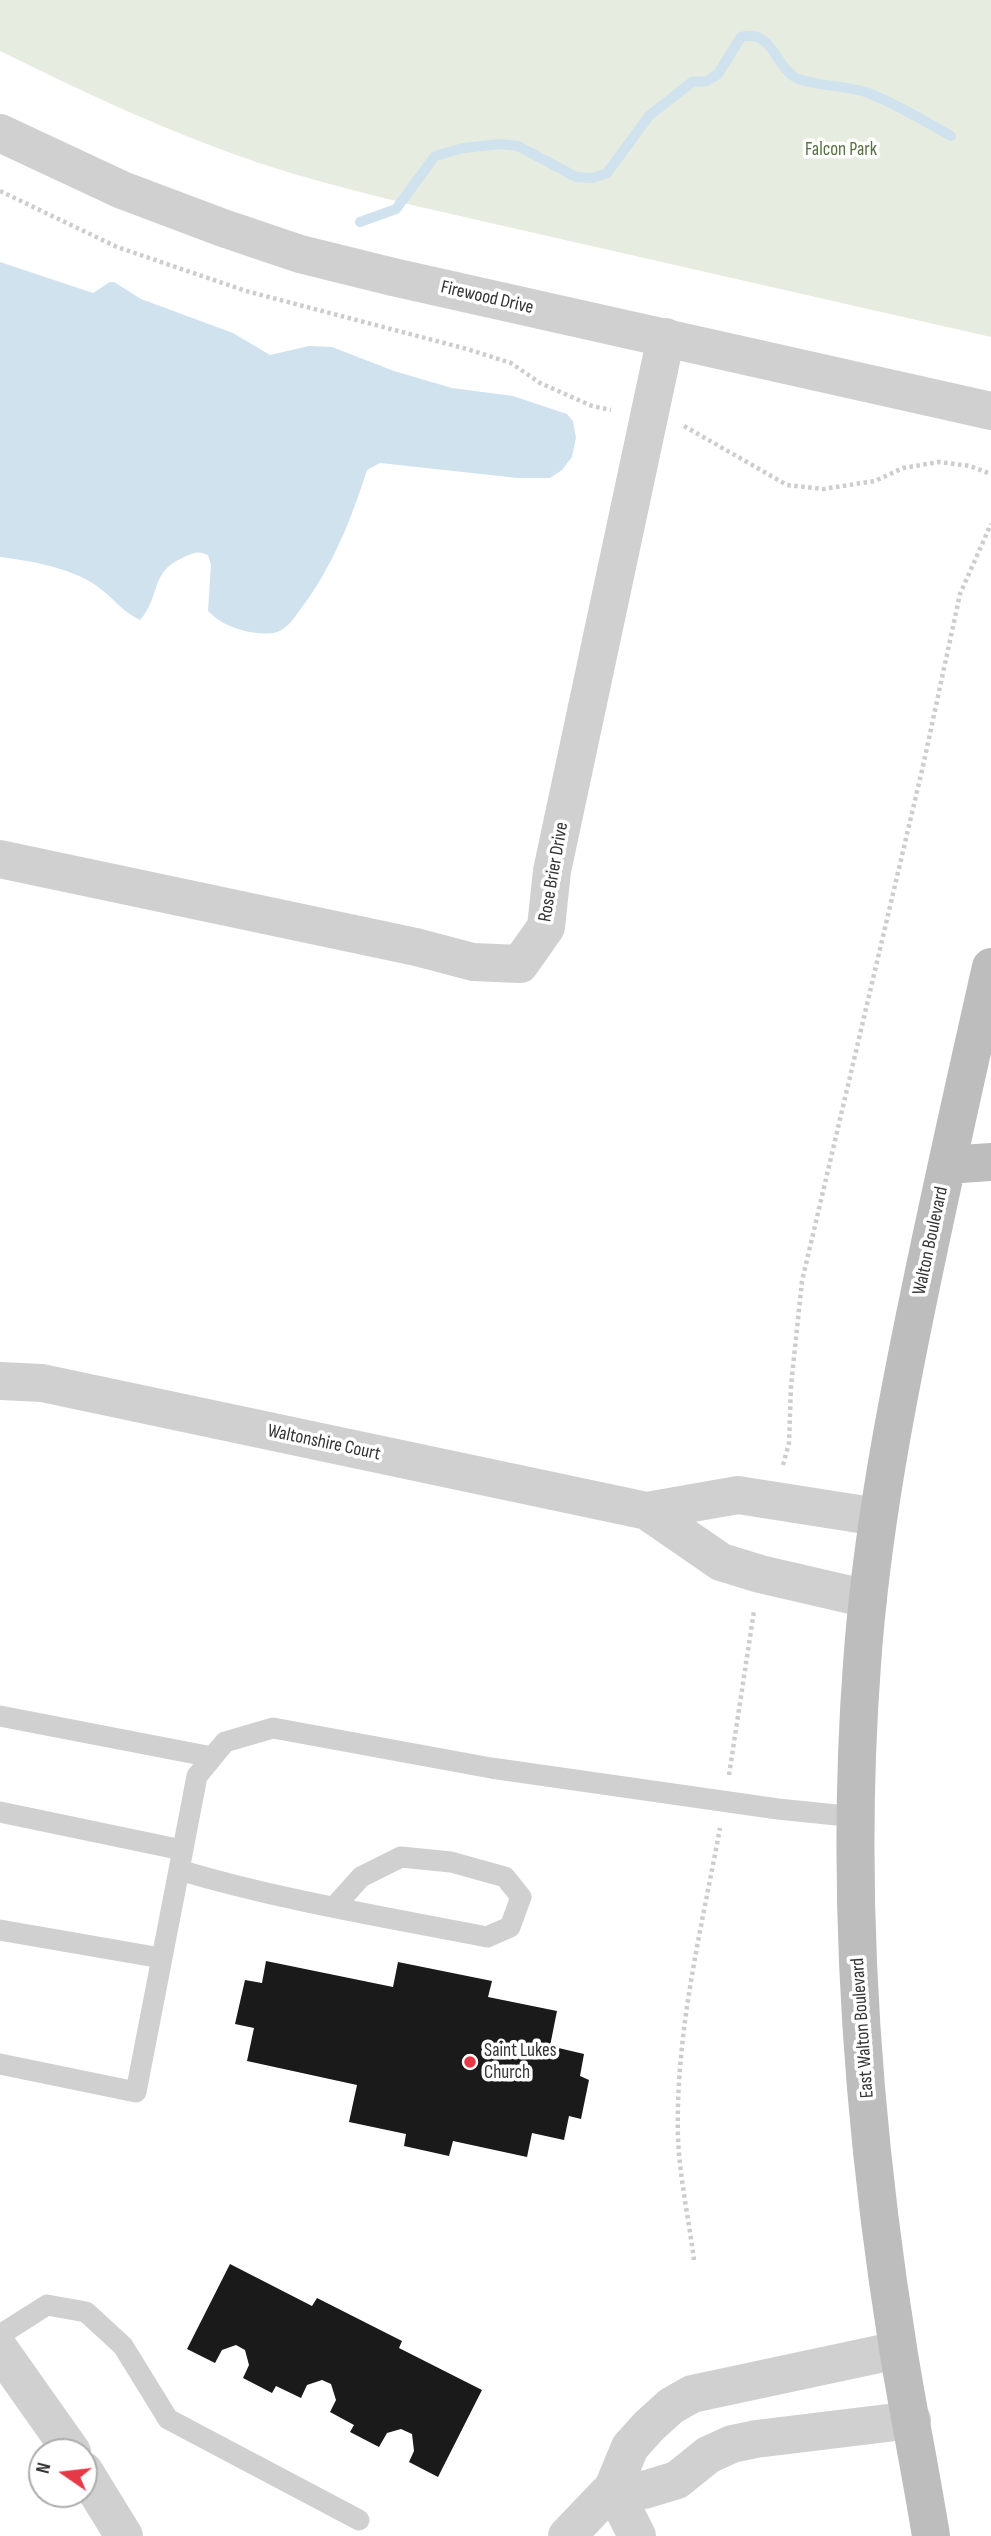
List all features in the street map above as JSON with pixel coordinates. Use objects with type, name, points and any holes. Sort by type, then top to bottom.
[{"type":"main road","name":"Walton Boulevard","points":[[878,1517],[902,1378],[991,967]]},
{"type":"main road","points":[[947,1165],[991,1162]]},
{"type":"main road","name":"East Walton Boulevard","points":[[878,1517],[861,1675],[856,1817],[864,2075],[898,2350],[931,2536]]},
{"type":"street","name":"Firewood Drive","points":[[0,133],[122,190],[300,254],[991,411]]},
{"type":"street","name":"Rose Brier Drive","points":[[0,859],[416,947],[473,962],[520,964],[546,927],[552,871],[666,337]]},
{"type":"street","name":"Waltonshire Court","points":[[0,1381],[42,1383],[647,1511],[738,1495],[878,1517]]},
{"type":"street","name":"Waltonshire Court","points":[[647,1511],[721,1562],[760,1574],[868,1599]]},
{"type":"street","points":[[0,2350],[62,2438]]},
{"type":"street","points":[[567,2536],[613,2488],[630,2447],[671,2406],[692,2394],[898,2350]]},
{"type":"street","points":[[743,2383],[756,2439]]},
{"type":"street","points":[[613,2488],[644,2490],[677,2480],[708,2455],[732,2444],[912,2420]]},
{"type":"street","points":[[613,2488],[638,2536]]},
{"type":"street","points":[[98,2503],[110,2530]]},
{"type":"lane","points":[[0,1716],[212,1757]]},
{"type":"lane","points":[[0,2063],[136,2092],[197,1776],[225,1742],[273,1728],[492,1768],[856,1817]]},
{"type":"lane","points":[[0,1812],[181,1860],[240,1888],[334,1907],[487,1937],[510,1927],[521,1897],[505,1877],[451,1862],[401,1857],[361,1877],[334,1907]]},
{"type":"lane","points":[[0,1930],[161,1958]]},
{"type":"lane","points":[[0,2335],[47,2305],[86,2312],[123,2346],[168,2419],[359,2520]]},
{"type":"path","points":[[0,191],[117,247],[246,291],[511,363],[540,383],[593,406],[675,422],[787,485],[823,489],[875,481],[903,468],[939,462],[970,466],[991,474]]},
{"type":"path","points":[[774,1501],[789,1443],[791,1386],[802,1282],[923,766],[960,594],[991,524]]},
{"type":"path","points":[[694,2260],[678,2141],[684,2025],[725,1801],[760,1574]]},
{"type":"green space","name":"Falcon Park","points":[[0,0],[991,0],[991,337],[416,206],[335,186],[256,162],[126,111],[0,51]]},
{"type":"water","points":[[0,262],[93,293],[114,282],[141,299],[233,333],[270,355],[309,346],[332,347],[394,371],[452,388],[513,396],[567,414],[573,421],[576,438],[572,457],[562,470],[550,478],[518,478],[380,463],[367,470],[331,560],[311,594],[284,628],[269,633],[249,632],[230,626],[212,615],[208,611],[211,565],[208,555],[198,552],[182,558],[164,571],[151,603],[140,620],[100,588],[72,573],[0,557]]},
{"type":"building","points":[[266,1961],[393,1987],[398,1962],[492,1981],[488,1997],[557,2011],[550,2046],[584,2054],[580,2076],[589,2080],[581,2119],[569,2116],[564,2140],[532,2133],[527,2157],[453,2141],[449,2156],[404,2146],[406,2134],[349,2122],[357,2085],[247,2061],[254,2028],[235,2024],[245,1980],[262,1983]]},
{"type":"building","points":[[230,2264],[312,2306],[317,2298],[402,2341],[399,2348],[482,2390],[438,2477],[409,2462],[414,2451],[412,2434],[401,2429],[387,2433],[379,2447],[350,2432],[354,2425],[330,2412],[336,2400],[331,2384],[322,2380],[307,2385],[301,2398],[276,2386],[272,2393],[243,2378],[249,2365],[245,2350],[236,2345],[222,2350],[215,2363],[187,2349]]},
{"type":"waterway","points":[[360,222],[396,209],[435,156],[463,148],[501,144],[518,146],[576,177],[593,178],[607,173],[649,116],[692,82],[707,81],[718,74],[741,37],[760,38],[772,49],[786,70],[799,79],[868,93],[900,107],[951,136]]},
{"type":"place","name":"Saint Lukes Church","points":[[470,2062]]}]
